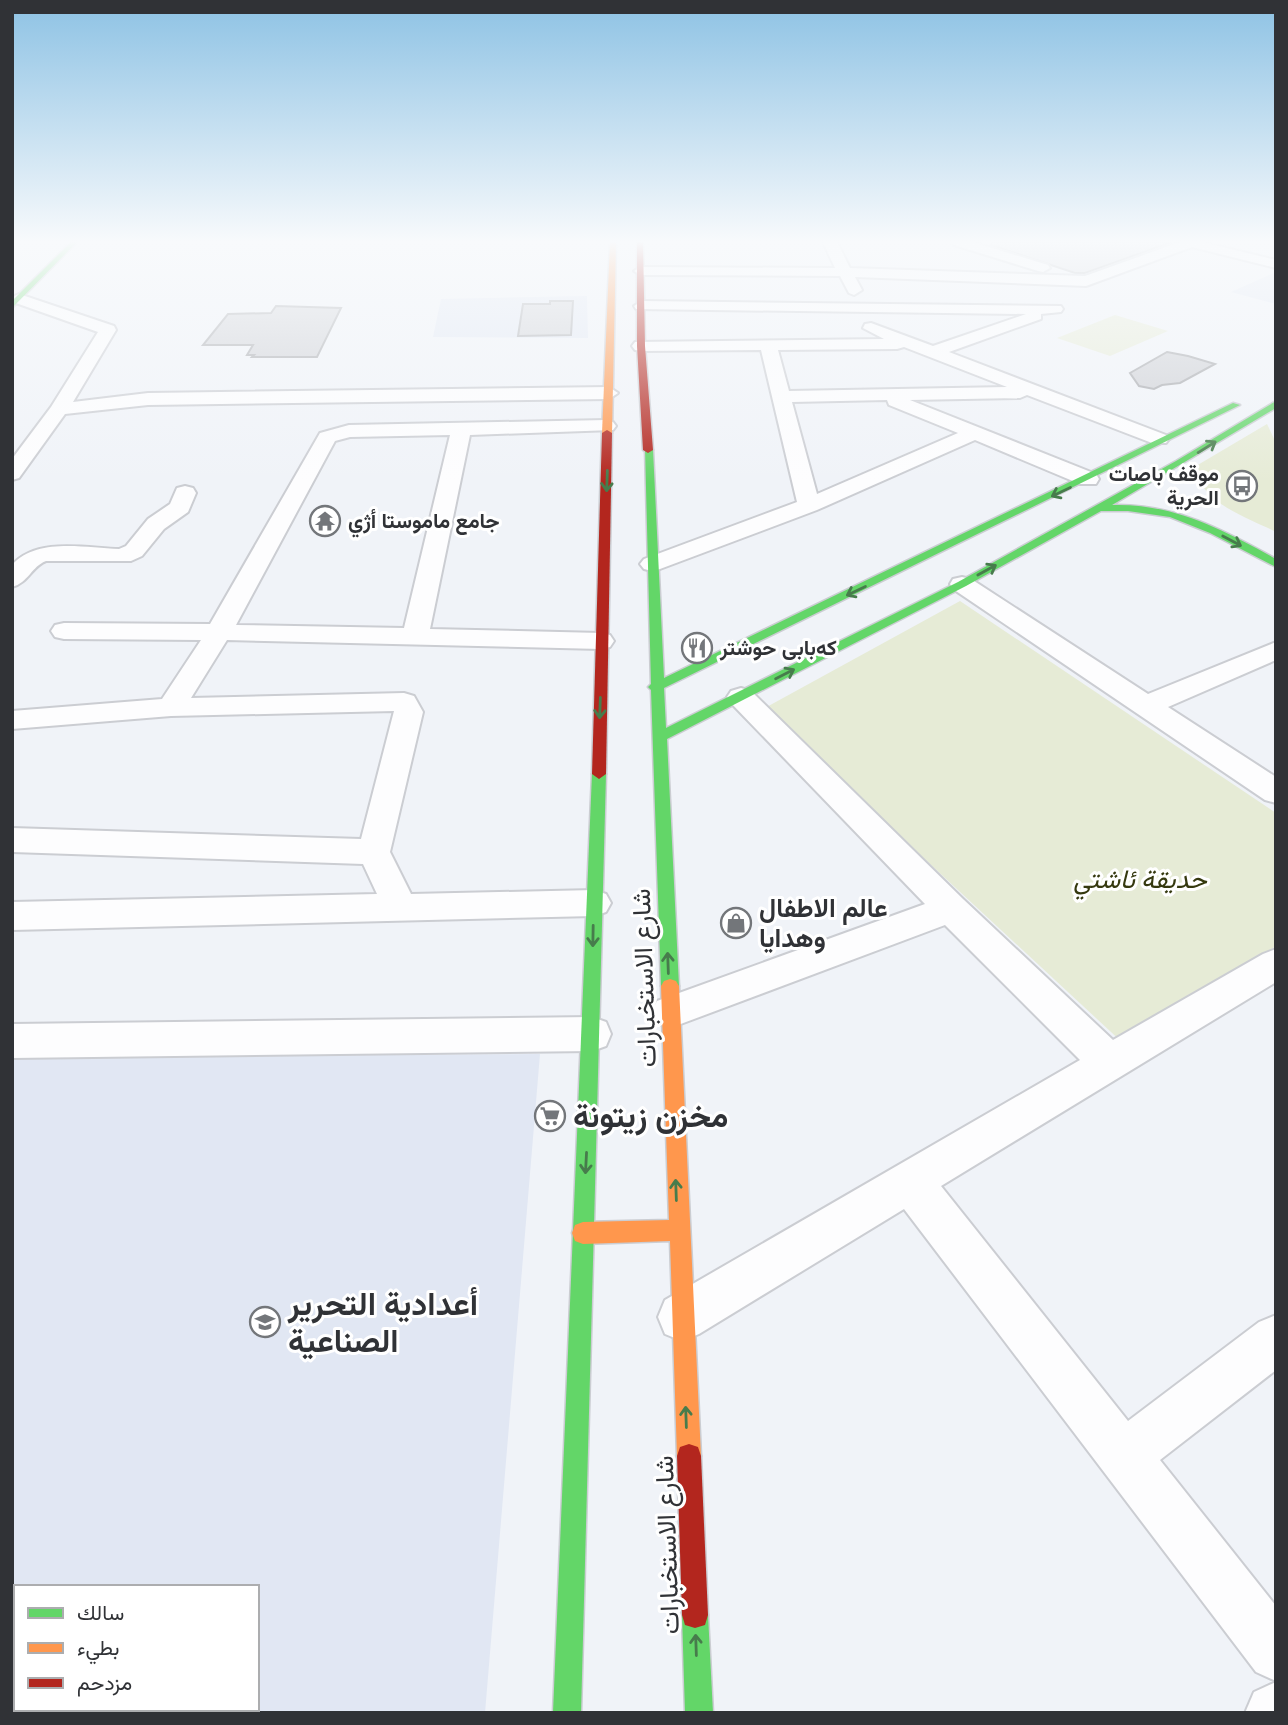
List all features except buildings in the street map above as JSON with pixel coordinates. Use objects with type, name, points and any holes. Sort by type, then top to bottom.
[{"type":"main road","name":"شارع الاستخبارات","points":[[611,322],[606,426],[628,452],[652,564],[699,1713]]},
{"type":"main road","name":"شارع الاستخبارات","points":[[567,1713],[592,1034],[601,641],[628,452],[642,322]]},
{"type":"main road","points":[[655,687],[1088,479],[1159,439],[1269,400]]},
{"type":"main road","points":[[658,738],[962,584],[1098,509],[1179,464],[1269,400]]},
{"type":"main road","points":[[1179,464],[1183,482]]},
{"type":"main road","points":[[1098,509],[1123,506],[1157,508],[1201,524],[1276,564]]},
{"type":"main road","points":[[1201,524],[1224,516]]},
{"type":"main road","points":[[583,1233],[678,1230]]},
{"type":"street","points":[[12,474],[59,409],[108,330],[82,322]]},
{"type":"street","points":[[869,322],[875,336]]},
{"type":"street","points":[[932,352],[1016,322]]},
{"type":"street","points":[[641,346],[768,345],[875,336],[914,345],[1159,439]]},
{"type":"street","points":[[768,345],[809,505]]},
{"type":"street","points":[[781,397],[893,399],[1037,392]]},
{"type":"street","points":[[59,409],[148,399],[609,393]]},
{"type":"street","points":[[893,399],[1088,479]]},
{"type":"street","points":[[893,399],[925,454]]},
{"type":"street","points":[[171,707],[219,632],[327,437],[349,430],[606,426]]},
{"type":"street","points":[[415,636],[462,428]]},
{"type":"street","points":[[652,564],[809,505],[975,433]]},
{"type":"street","points":[[12,580],[30,559],[44,554],[124,556],[134,551],[156,524],[180,507],[185,493]]},
{"type":"street","points":[[962,584],[1276,792]]},
{"type":"street","points":[[64,631],[601,641]]},
{"type":"street","points":[[1145,705],[1276,650]]},
{"type":"street","points":[[741,697],[951,909],[1111,1063]]},
{"type":"street","points":[[12,720],[171,707],[404,702],[409,712],[374,852],[401,909]]},
{"type":"street","points":[[12,840],[374,852]]},
{"type":"street","points":[[12,916],[594,904]]},
{"type":"street","points":[[670,1012],[951,909]]},
{"type":"street","points":[[682,1317],[1276,964]]},
{"type":"street","points":[[12,1041],[592,1034]]},
{"type":"street","points":[[910,1181],[1276,1652]]},
{"type":"street","points":[[1124,1457],[1276,1339]]},
{"type":"shaded area","points":[[436,322],[588,322],[588,338],[433,337]]},
{"type":"shaded area","name":"أعدادية التحرير الصناعية","points":[[540,1054],[485,1713],[12,1713],[12,1057]]},
{"type":"green space","points":[[1096,322],[1140,322],[1168,331],[1110,356],[1057,338]]},
{"type":"green space","points":[[1267,424],[1276,443],[1276,532],[1215,499],[1205,490],[1196,466]]},
{"type":"green space","name":"حديقة ئاشتي","points":[[960,601],[1276,813],[1276,946],[1125,1045],[763,709]]},
{"type":"traffic: fast","points":[[658,738],[962,584],[1179,463],[1276,404]]},
{"type":"traffic: fast","points":[[655,687],[1236,405]]},
{"type":"traffic: fast","points":[[648,450],[670,986]]},
{"type":"traffic: fast","points":[[1103,508],[1128,507],[1173,515],[1214,531],[1276,564]]},
{"type":"traffic: fast","points":[[567,1713],[599,774]]},
{"type":"traffic: fast","points":[[695,1615],[699,1713]]},
{"type":"traffic: slow","points":[[607,433],[610,322]]},
{"type":"traffic: slow","points":[[670,986],[689,1456]]},
{"type":"traffic: slow","points":[[583,1233],[678,1230]]},
{"type":"traffic: jam","points":[[641,322],[648,450]]},
{"type":"traffic: jam","points":[[599,774],[607,433]]},
{"type":"traffic: jam","points":[[689,1456],[695,1615]]},
{"type":"place","name":"موقف باصات الحریة","points":[[1242,486]]},
{"type":"place","name":"جامع ماموستا أژي","points":[[325,521]]},
{"type":"place","name":"کەبابی حوشتر","points":[[697,648]]},
{"type":"place","name":"عالم الاطفال وهدايا","points":[[736,923]]},
{"type":"place","name":"مخزن زيتونة","points":[[550,1116]]},
{"type":"place","name":"أعدادية التحرير الصناعية","points":[[265,1322]]}]
